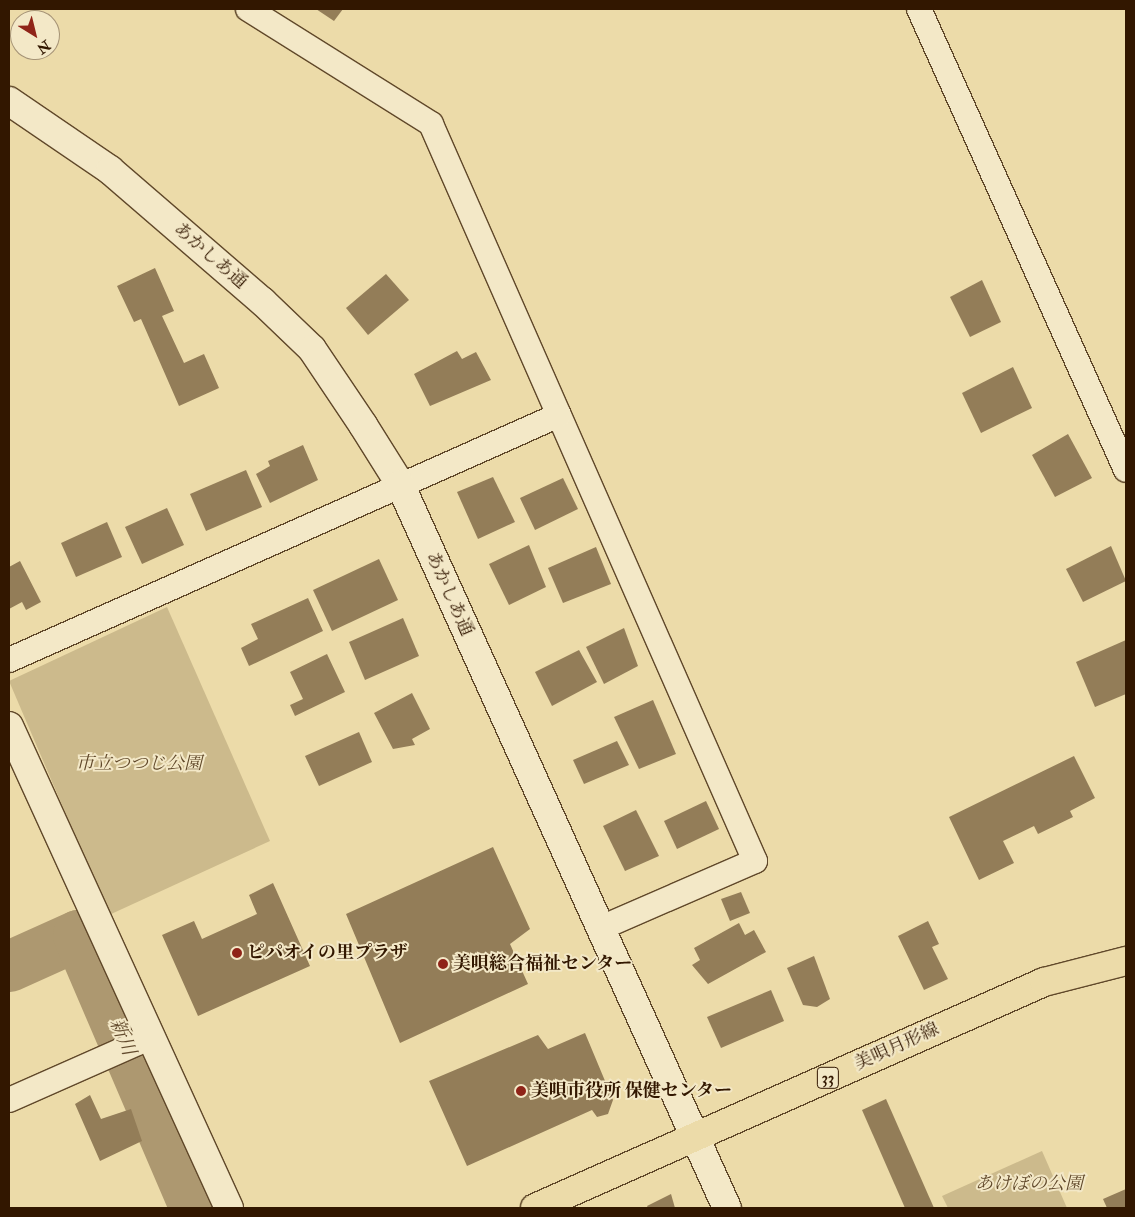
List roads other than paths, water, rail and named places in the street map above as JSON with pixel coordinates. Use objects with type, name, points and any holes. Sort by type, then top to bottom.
[{"type":"main road","name":"美唄月形線","points":[[535,1208],[1044,982],[1126,961]]},
{"type":"street","points":[[248,9],[431,124],[755,862],[601,928]]},
{"type":"street","points":[[919,9],[1126,470]]},
{"type":"street","name":"あかしあ通","points":[[9,101],[110,170],[300,337],[336,383],[400,484],[727,1208]]},
{"type":"street","points":[[9,660],[400,484],[559,415]]},
{"type":"street","points":[[9,726],[16,763],[151,1037],[229,1208]]},
{"type":"street","points":[[9,1100],[151,1037]]},
{"type":"waterway","name":"新川","points":[[9,966],[78,935],[195,1208]]},
{"type":"place","name":"ピパオイの里プラザ","points":[[237,953]]},
{"type":"place","name":"美唄総合福祉センター","points":[[443,964]]},
{"type":"place","name":"美唄市役所 保健センター","points":[[521,1091]]},
{"type":"park label","name":"市立つつじ公園","points":[[139,764]]},
{"type":"park label","name":"あけぼの公園","points":[[1029,1184]]}]
